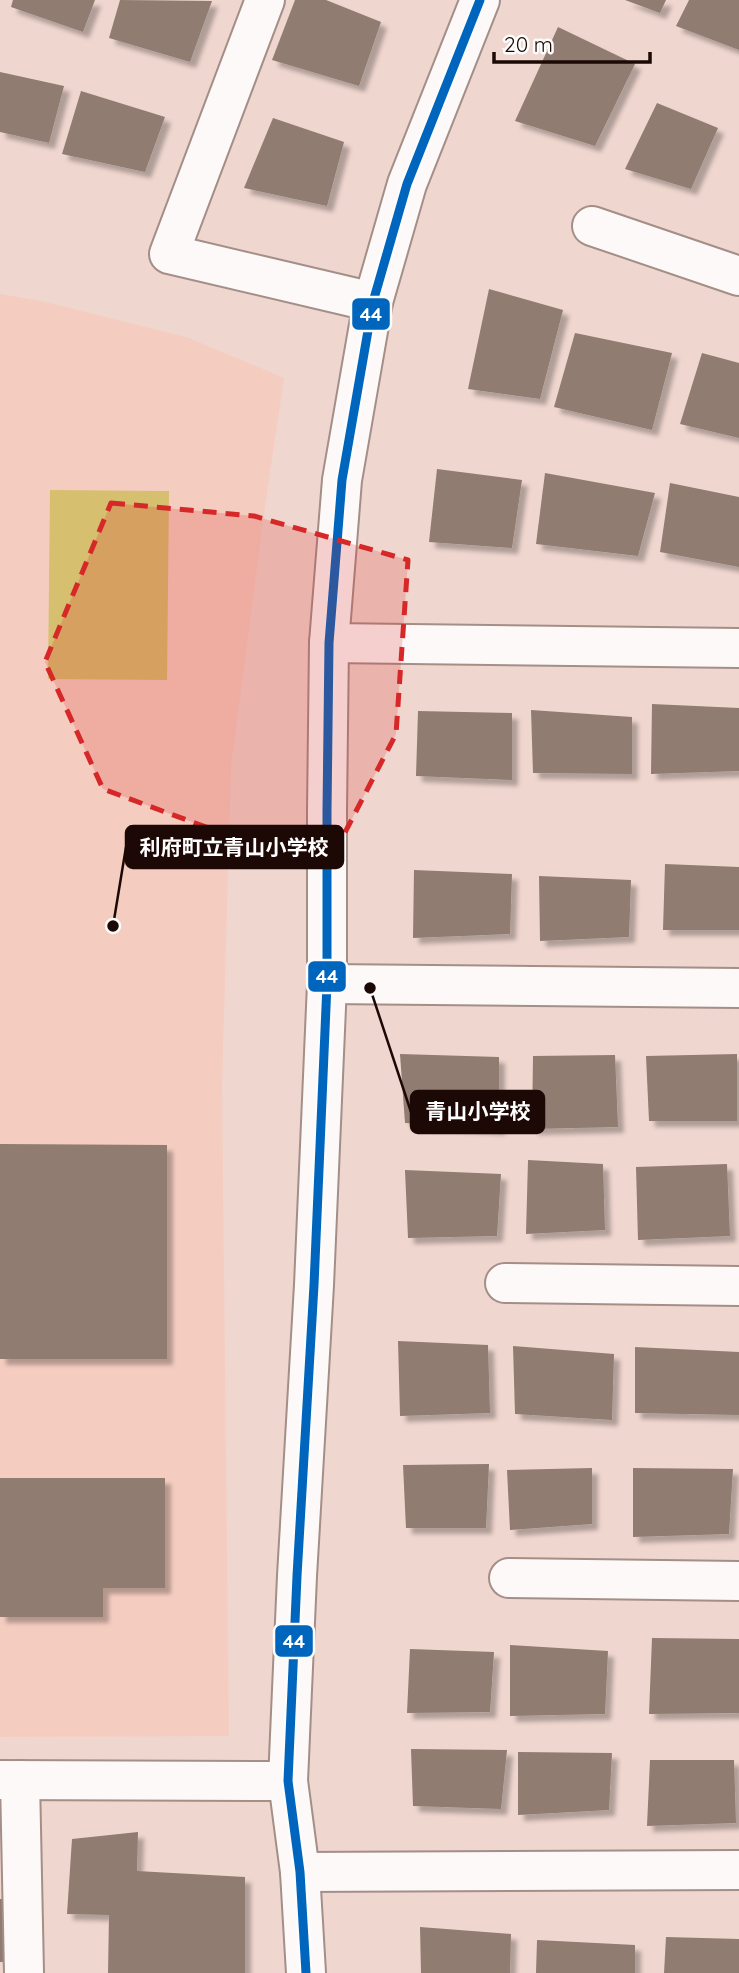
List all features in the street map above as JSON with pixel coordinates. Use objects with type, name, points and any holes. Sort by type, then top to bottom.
[{"type":"street","points":[[265,0],[169,254],[373,302]]},
{"type":"street","points":[[306,1973],[300,1872],[288,1781],[327,984],[329,643],[342,480],[373,302],[407,184],[480,0]]},
{"type":"street","points":[[593,226],[739,276]]},
{"type":"street","points":[[329,643],[739,648]]},
{"type":"street","points":[[327,984],[739,988]]},
{"type":"street","points":[[505,1283],[739,1286]]},
{"type":"street","points":[[509,1578],[739,1581]]},
{"type":"street","points":[[24,1973],[10,1780],[288,1781]]},
{"type":"street","points":[[300,1872],[739,1870]]},
{"type":"highlighted area","points":[[111,503],[254,516],[408,560],[396,734],[339,844],[230,836],[103,789],[45,662]]},
{"type":"shaded area","points":[[0,294],[46,302],[189,338],[284,378],[231,765],[222,1087],[229,1736],[0,1737]]},
{"type":"shaded area","points":[[50,490],[169,491],[167,680],[48,679]]},
{"type":"building","points":[[13,0],[95,0],[83,32],[11,7]]},
{"type":"building","points":[[120,0],[212,1],[190,62],[109,38]]},
{"type":"building","points":[[295,0],[326,0],[381,22],[359,86],[272,60]]},
{"type":"building","points":[[625,0],[666,0],[660,13]]},
{"type":"building","points":[[689,0],[739,0],[739,50],[676,26]]},
{"type":"building","points":[[558,27],[635,64],[595,146],[515,121]]},
{"type":"building","points":[[0,72],[64,86],[49,143],[0,132]]},
{"type":"building","points":[[81,91],[165,117],[145,172],[62,154]]},
{"type":"building","points":[[657,103],[718,128],[691,189],[625,169]]},
{"type":"building","points":[[273,118],[344,142],[327,206],[244,188]]},
{"type":"building","points":[[489,289],[563,310],[540,399],[468,389]]},
{"type":"building","points":[[575,333],[672,353],[652,430],[554,407]]},
{"type":"building","points":[[702,353],[739,363],[739,438],[680,424]]},
{"type":"building","points":[[437,469],[522,480],[512,548],[429,542]]},
{"type":"building","points":[[545,473],[655,493],[638,556],[536,544]]},
{"type":"building","points":[[670,483],[739,497],[739,567],[660,552]]},
{"type":"building","points":[[652,704],[739,708],[739,771],[651,774]]},
{"type":"building","points":[[531,710],[632,717],[632,774],[533,773]]},
{"type":"building","points":[[418,711],[512,713],[512,780],[416,776]]},
{"type":"building","points":[[665,864],[739,867],[739,930],[663,930]]},
{"type":"building","points":[[414,870],[512,874],[510,934],[413,938]]},
{"type":"building","points":[[539,876],[631,880],[629,937],[540,941]]},
{"type":"building","points":[[400,1054],[499,1057],[499,1129],[405,1123]]},
{"type":"building","points":[[737,1054],[737,1121],[649,1121],[646,1056]]},
{"type":"building","points":[[615,1055],[618,1127],[532,1129],[533,1056]]},
{"type":"building","points":[[0,1144],[167,1145],[167,1359],[0,1359]]},
{"type":"building","points":[[528,1160],[603,1164],[605,1230],[526,1234]]},
{"type":"building","points":[[727,1164],[730,1236],[638,1240],[636,1167]]},
{"type":"building","points":[[405,1170],[501,1174],[497,1236],[408,1238]]},
{"type":"building","points":[[398,1341],[488,1345],[490,1413],[400,1416]]},
{"type":"building","points":[[513,1346],[614,1354],[612,1420],[515,1414]]},
{"type":"building","points":[[635,1347],[739,1352],[739,1415],[635,1413]]},
{"type":"building","points":[[489,1464],[486,1528],[406,1528],[403,1465]]},
{"type":"building","points":[[592,1468],[592,1524],[510,1530],[507,1470]]},
{"type":"building","points":[[633,1468],[733,1469],[729,1534],[633,1537]]},
{"type":"building","points":[[0,1478],[165,1478],[165,1588],[103,1588],[103,1617],[0,1617]]},
{"type":"building","points":[[652,1638],[739,1639],[739,1713],[649,1714]]},
{"type":"building","points":[[510,1645],[608,1651],[605,1714],[510,1716]]},
{"type":"building","points":[[410,1649],[494,1652],[490,1712],[407,1713]]},
{"type":"building","points":[[411,1749],[507,1750],[501,1809],[413,1806]]},
{"type":"building","points":[[518,1752],[612,1753],[609,1810],[518,1815]]},
{"type":"building","points":[[650,1760],[734,1760],[736,1823],[647,1826]]},
{"type":"building","points":[[138,1832],[137,1871],[245,1877],[245,1973],[108,1973],[109,1915],[67,1914],[72,1839]]},
{"type":"building","points":[[0,1899],[3,1899],[5,1962],[0,1962]]},
{"type":"building","points":[[420,1927],[511,1934],[510,1973],[421,1973]]},
{"type":"building","points":[[666,1937],[739,1939],[739,1973],[664,1973]]},
{"type":"building","points":[[537,1940],[635,1945],[635,1973],[536,1973]]},
{"type":"transit line","name":"44","points":[[306,1973],[300,1872],[288,1781],[327,984],[329,643],[342,480],[373,302],[407,184],[480,0]]},
{"type":"place","name":"利府町立青山小学校","points":[[113,926]]},
{"type":"place","name":"青山小学校","points":[[370,988]]}]
